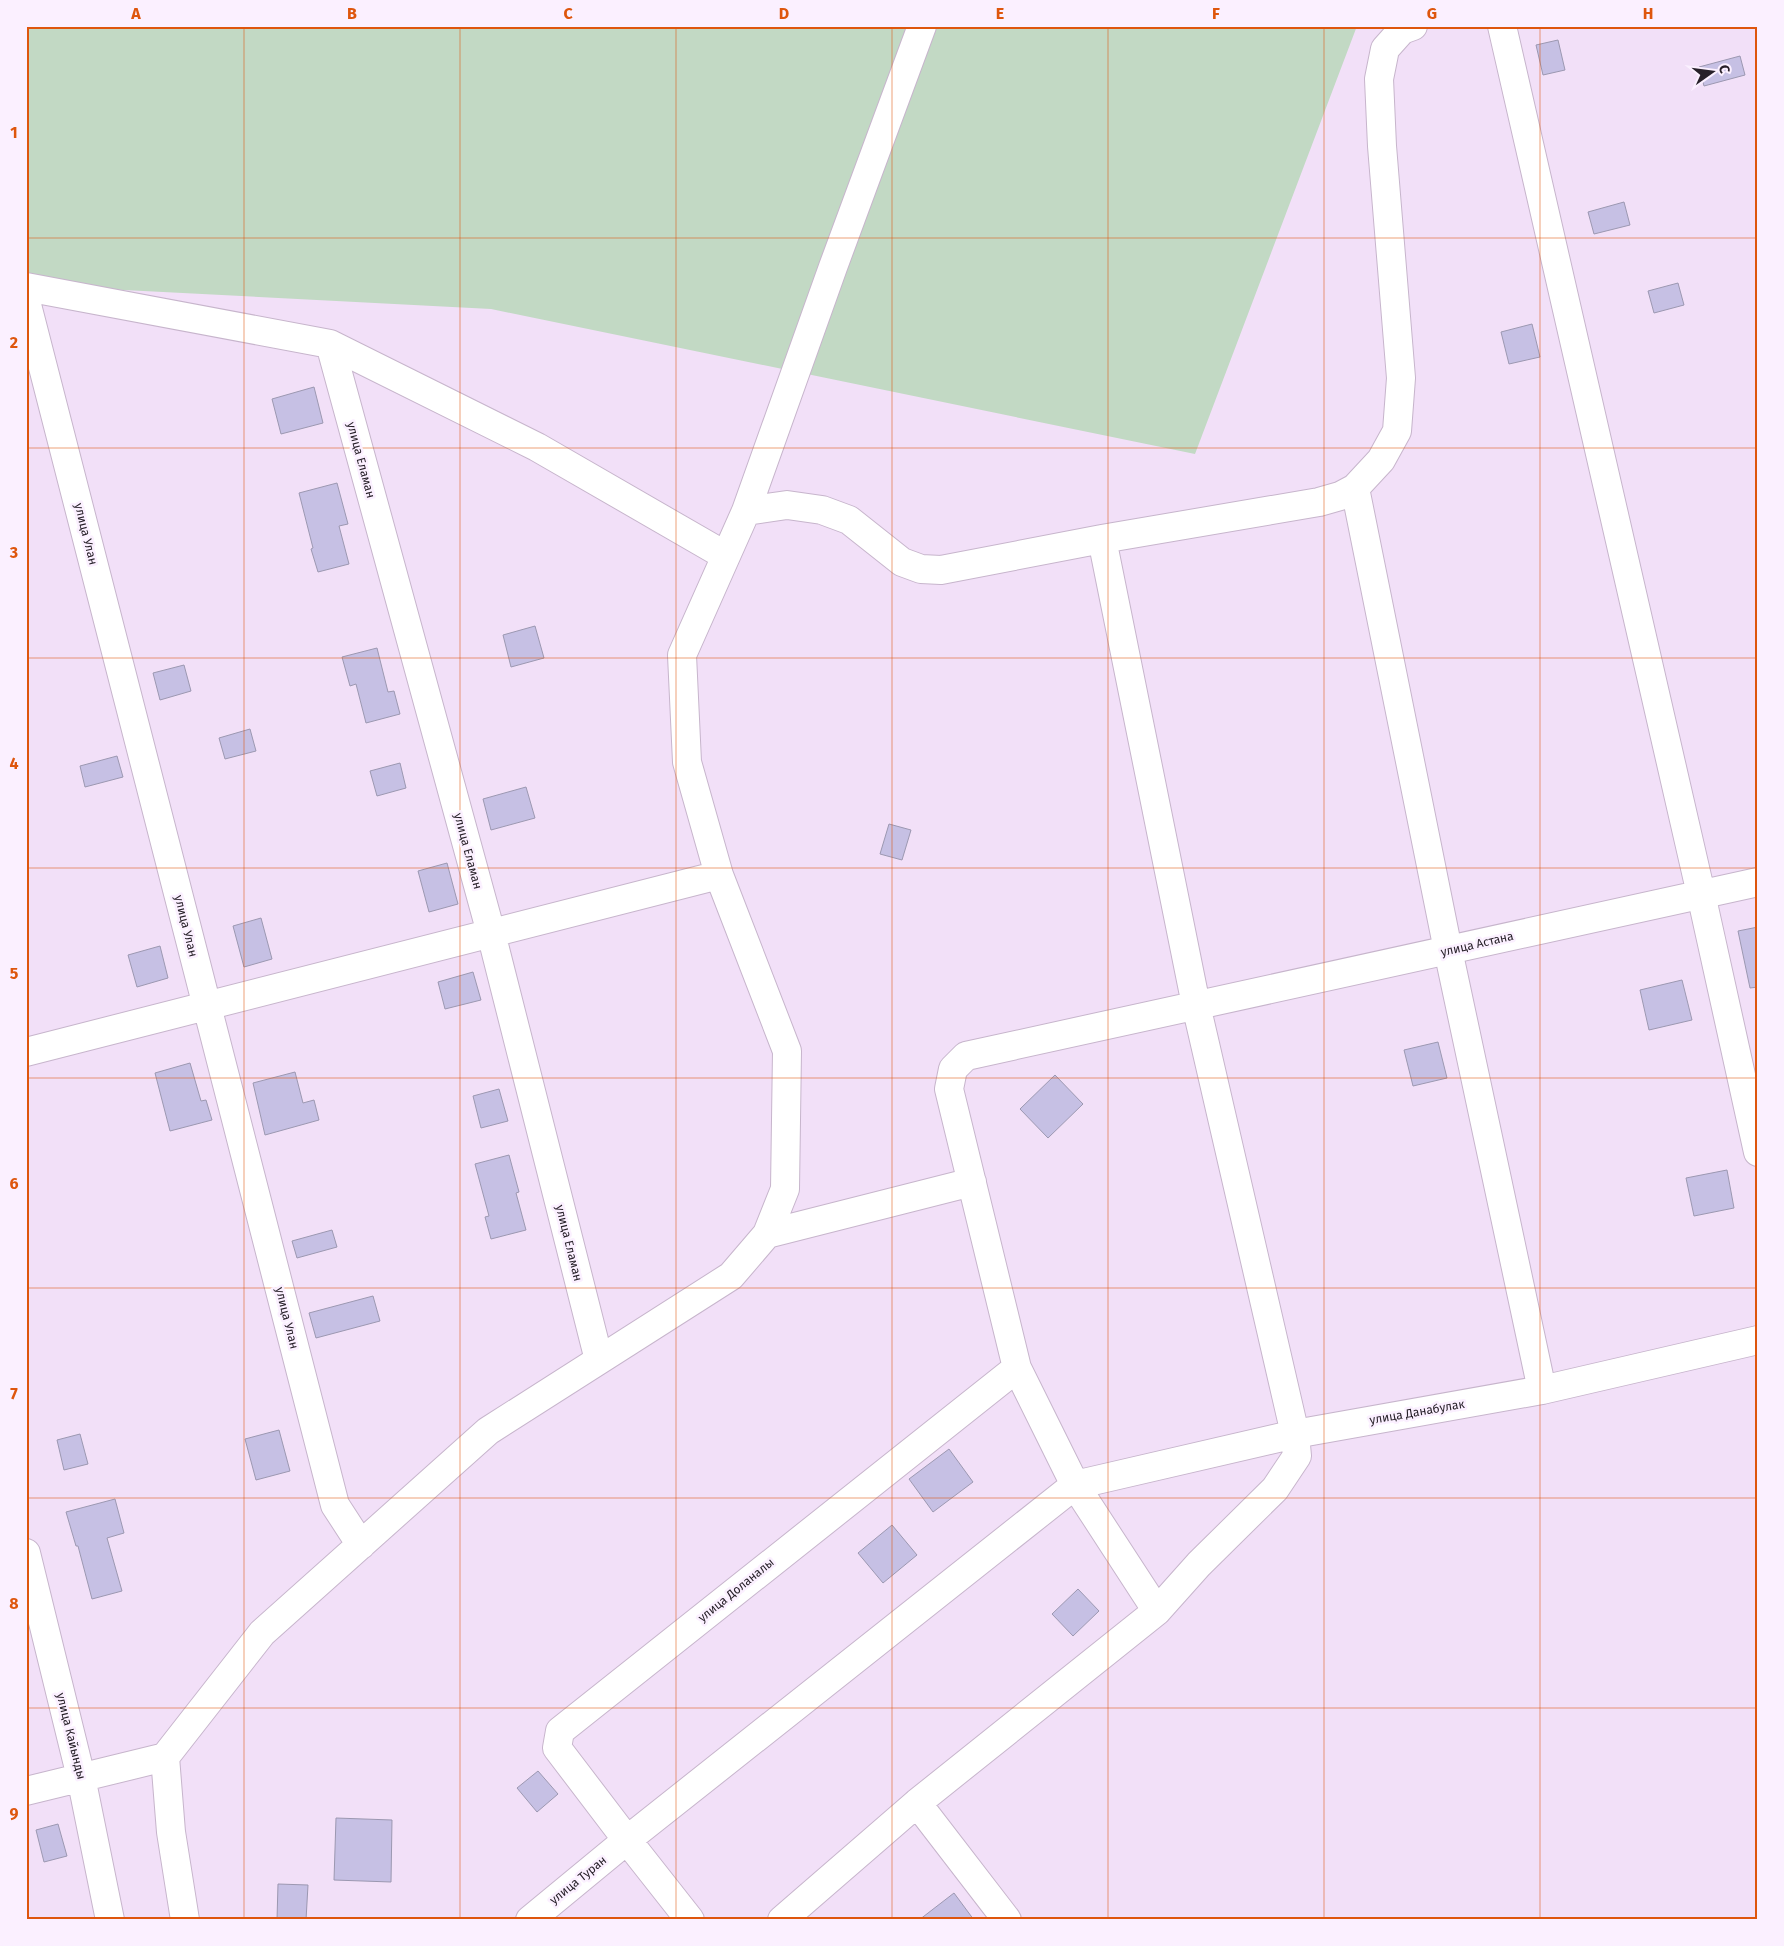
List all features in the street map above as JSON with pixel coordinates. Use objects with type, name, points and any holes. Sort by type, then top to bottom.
[{"type":"street","points":[[26,1791],[165,1758],[262,1633],[488,1431],[731,1276],[767,1234],[785,1189],[787,1051],[719,875],[687,762],[682,655],[746,511],[922,26]]},
{"type":"street","points":[[746,511],[787,505],[822,510],[849,520],[902,562],[921,569],[941,570],[1102,538],[1319,502],[1340,496],[1355,488],[1381,460],[1397,431],[1401,378],[1382,146],[1379,79],[1385,49],[1402,30],[1413,26]]},
{"type":"street","points":[[1502,26],[1701,894],[1758,1152]]},
{"type":"street","points":[[26,286],[330,344],[537,447],[726,556]]},
{"type":"street","name":"улица Улан","points":[[26,301],[334,1505],[361,1545]]},
{"type":"street","name":"улица Еламан","points":[[330,344],[491,934],[599,1360]]},
{"type":"street","points":[[1355,488],[1448,950],[1542,1390]]},
{"type":"street","points":[[782,1920],[917,1802],[1156,1611],[1199,1564],[1275,1488],[1297,1456],[1295,1434],[1196,1006],[1102,538]]},
{"type":"street","points":[[26,1052],[719,875]]},
{"type":"street","name":"улица Астана","points":[[1156,1611],[1076,1485],[1017,1368],[949,1089],[953,1069],[966,1056],[1758,882]]},
{"type":"street","points":[[767,1234],[972,1182]]},
{"type":"street","name":"улица Данабулак","points":[[1076,1485],[1295,1434],[1542,1390],[1758,1340]]},
{"type":"street","name":"улица Доланалы","points":[[690,1920],[557,1748],[560,1731],[1017,1368]]},
{"type":"street","name":"улица Туран","points":[[530,1920],[627,1840],[1076,1485]]},
{"type":"street","name":"улица Кайынды","points":[[26,1553],[81,1777],[110,1920]]},
{"type":"street","points":[[165,1758],[171,1832],[185,1920]]},
{"type":"street","points":[[917,1802],[1007,1920]]},
{"type":"green space","points":[[26,26],[1357,26],[1195,454],[491,309],[26,285]]},
{"type":"building","points":[[1558,40],[1565,70],[1543,75],[1536,45]]},
{"type":"building","points":[[1740,56],[1745,75],[1704,86],[1699,67]]},
{"type":"building","points":[[1624,202],[1630,225],[1594,234],[1588,212]]},
{"type":"building","points":[[1678,283],[1684,305],[1654,313],[1648,291]]},
{"type":"building","points":[[1532,324],[1540,357],[1509,364],[1501,332]]},
{"type":"building","points":[[314,387],[323,423],[281,434],[272,399]]},
{"type":"building","points":[[337,483],[348,524],[339,526],[349,564],[318,572],[299,493]]},
{"type":"building","points":[[535,626],[544,658],[511,667],[503,635]]},
{"type":"building","points":[[377,648],[388,692],[394,691],[400,714],[366,723],[356,684],[350,686],[342,657]]},
{"type":"building","points":[[184,665],[191,691],[160,700],[153,673]]},
{"type":"building","points":[[250,729],[256,751],[225,759],[219,738]]},
{"type":"building","points":[[117,756],[123,777],[85,787],[80,766]]},
{"type":"building","points":[[400,763],[406,788],[377,796],[370,771]]},
{"type":"building","points":[[526,787],[535,818],[491,830],[483,799]]},
{"type":"building","points":[[889,824],[911,830],[902,860],[880,854]]},
{"type":"building","points":[[447,863],[458,904],[429,912],[418,871]]},
{"type":"building","points":[[261,918],[272,959],[244,967],[233,926]]},
{"type":"building","points":[[1758,927],[1758,987],[1750,988],[1738,931]]},
{"type":"building","points":[[160,946],[168,978],[137,987],[128,955]]},
{"type":"building","points":[[473,972],[481,1000],[445,1009],[438,982]]},
{"type":"building","points":[[1682,980],[1692,1020],[1649,1030],[1640,990]]},
{"type":"building","points":[[1438,1042],[1447,1078],[1413,1086],[1404,1050]]},
{"type":"building","points":[[190,1063],[201,1101],[206,1100],[212,1120],[170,1131],[155,1073]]},
{"type":"building","points":[[295,1072],[303,1103],[314,1100],[319,1120],[265,1135],[253,1083]]},
{"type":"building","points":[[1055,1075],[1083,1104],[1048,1138],[1020,1109]]},
{"type":"building","points":[[499,1089],[508,1121],[481,1128],[473,1096]]},
{"type":"building","points":[[509,1155],[519,1192],[516,1193],[526,1230],[491,1239],[485,1217],[489,1216],[475,1164]]},
{"type":"building","points":[[1727,1170],[1734,1208],[1694,1216],[1686,1178]]},
{"type":"building","points":[[332,1230],[337,1247],[297,1258],[292,1241]]},
{"type":"building","points":[[373,1296],[380,1321],[316,1338],[309,1313]]},
{"type":"building","points":[[279,1430],[290,1471],[256,1480],[245,1439]]},
{"type":"building","points":[[80,1434],[88,1464],[64,1470],[57,1440]]},
{"type":"building","points":[[949,1449],[973,1482],[933,1512],[909,1479]]},
{"type":"building","points":[[115,1499],[124,1533],[107,1538],[122,1591],[92,1599],[78,1546],[76,1546],[66,1512]]},
{"type":"building","points":[[892,1525],[917,1555],[883,1583],[858,1553]]},
{"type":"building","points":[[1078,1589],[1099,1611],[1073,1636],[1052,1614]]},
{"type":"building","points":[[538,1771],[558,1794],[537,1812],[517,1788]]},
{"type":"building","points":[[336,1818],[392,1820],[391,1882],[334,1880]]},
{"type":"building","points":[[58,1824],[67,1856],[44,1862],[36,1830]]},
{"type":"building","points":[[278,1884],[308,1885],[306,1920],[277,1920]]},
{"type":"building","points":[[954,1893],[974,1920],[919,1920]]}]
